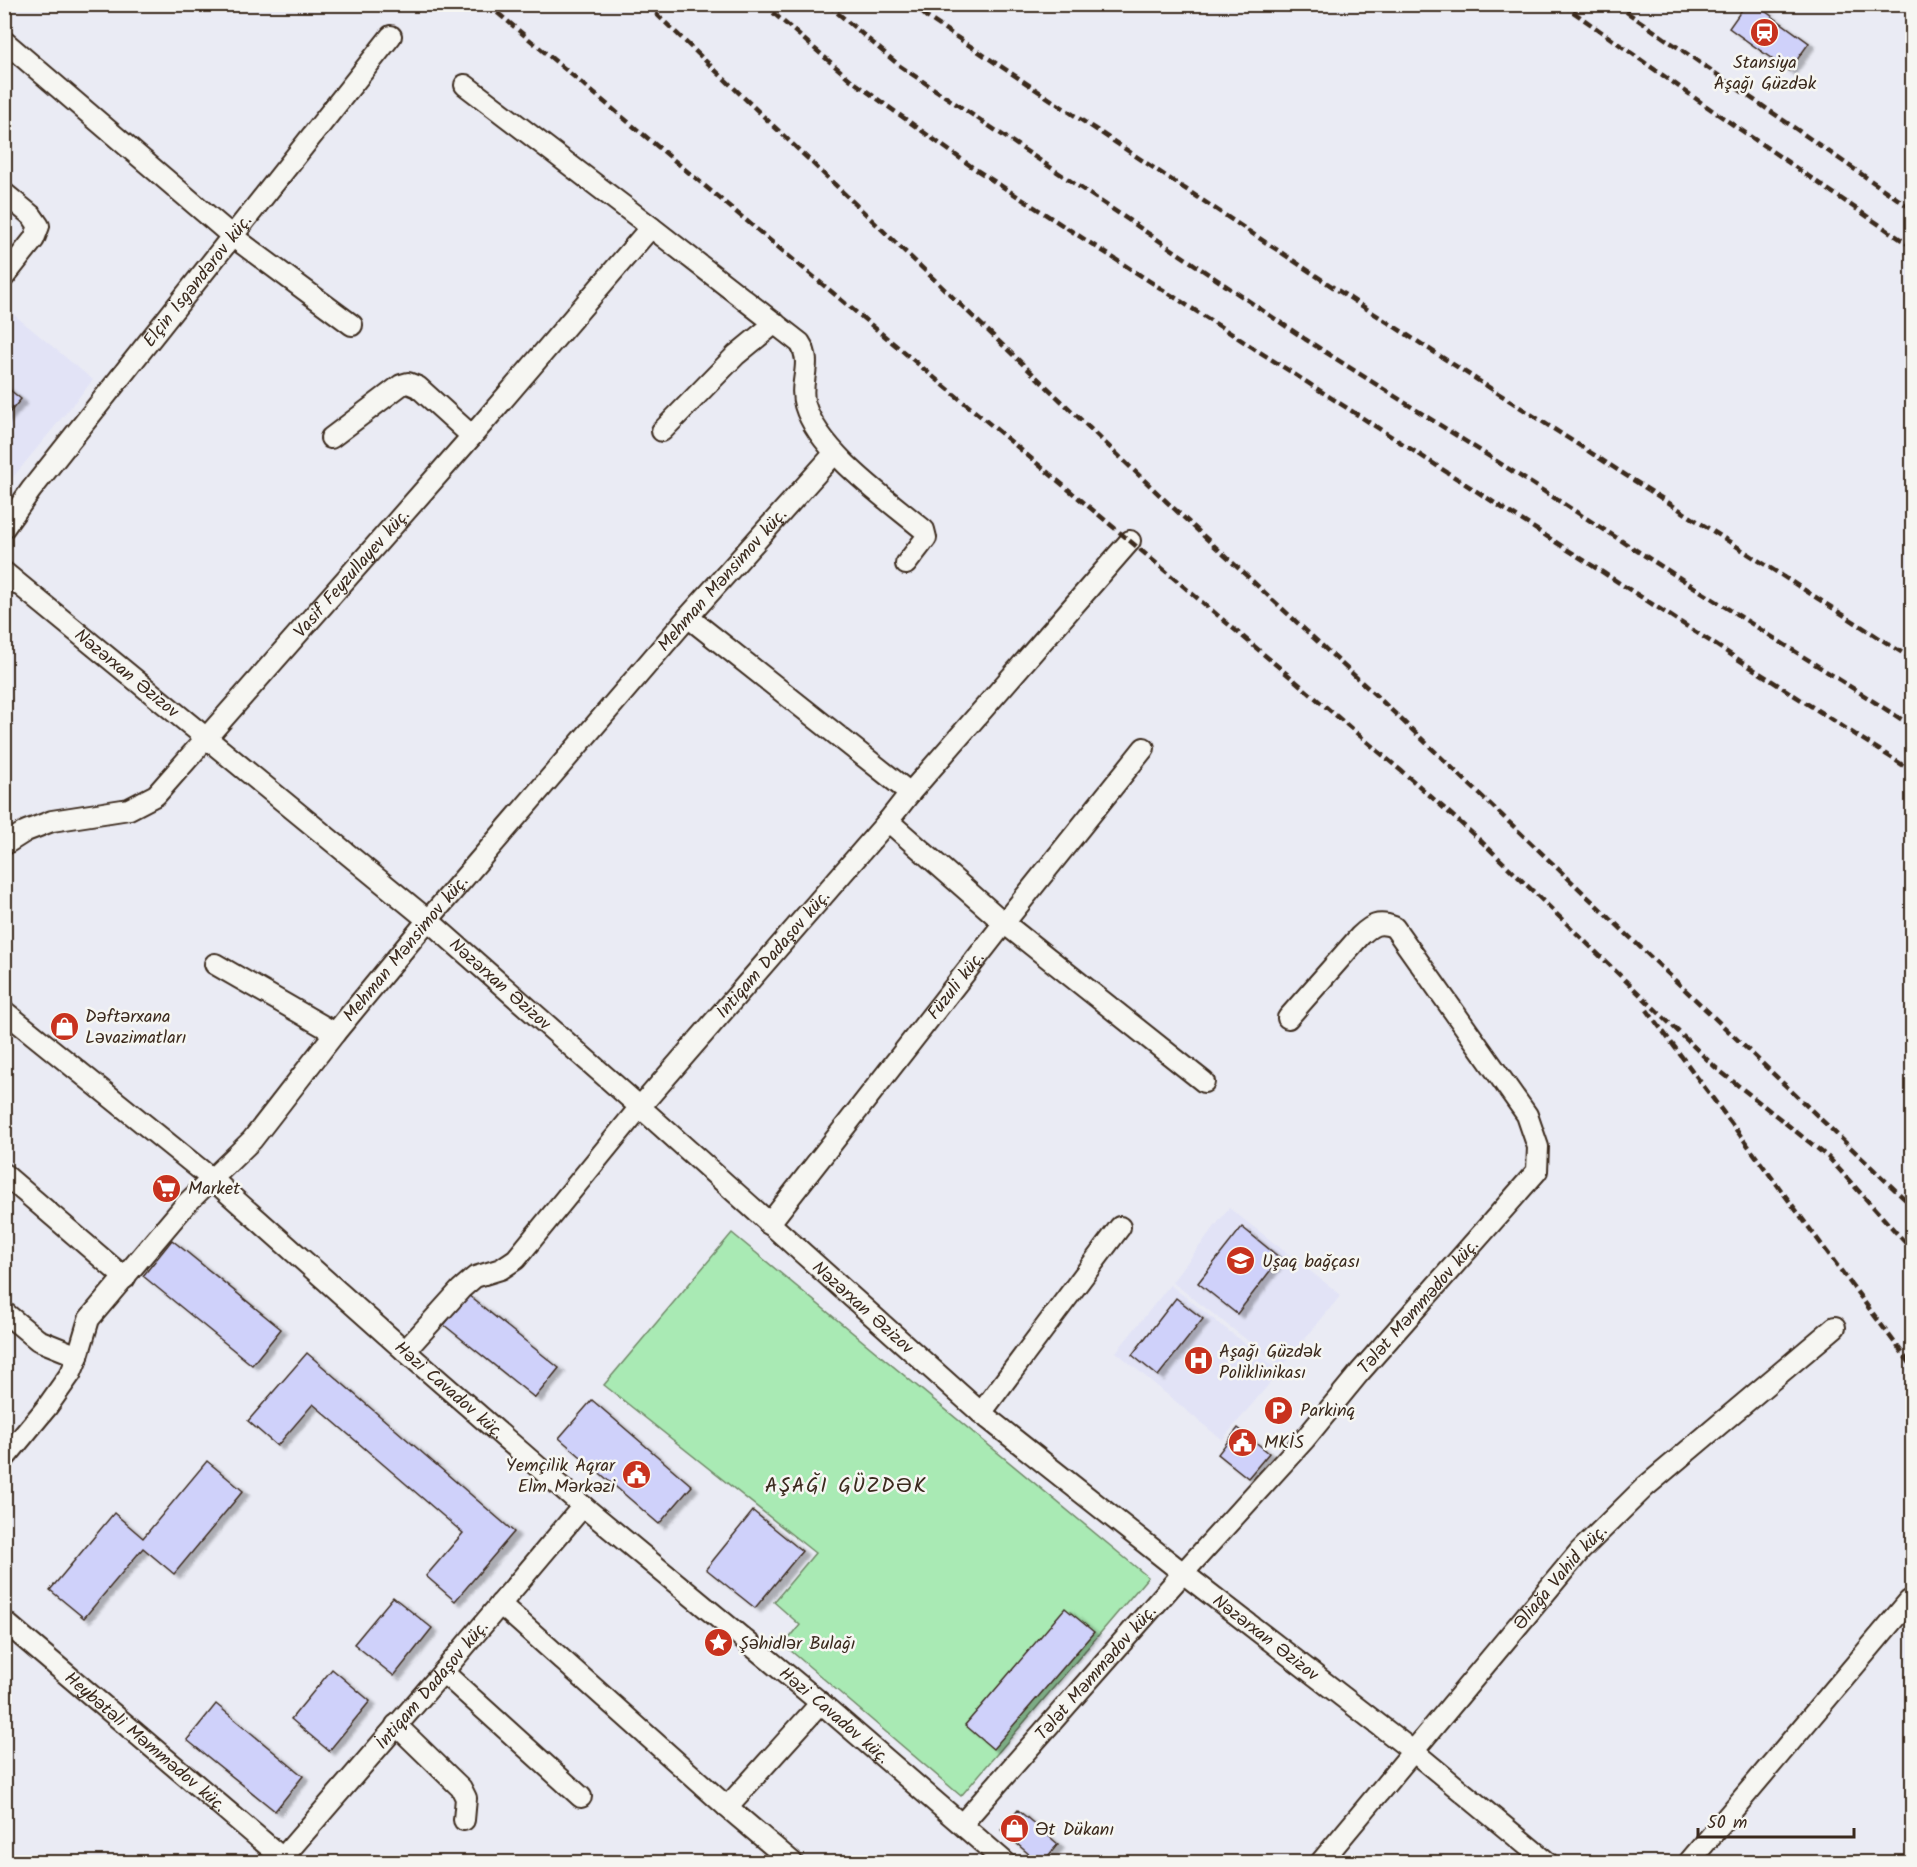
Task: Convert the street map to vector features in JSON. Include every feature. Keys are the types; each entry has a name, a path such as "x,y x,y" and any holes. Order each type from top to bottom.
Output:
{"street":[{"name":"Elçin İsgəndərov küç.","path":"4,528 25,498 391,36"},
{"path":"4,41 232,236 352,325"},
{"path":"465,85 800,343 806,352 807,360 802,388 805,406 817,429 834,454 924,530 926,538 906,564"},
{"path":"4,193 32,216 39,226 34,239 4,277"},
{"name":"Vasif Feyzullayev küç.","path":"4,845 26,831 52,821 129,809 156,795 472,436 651,227"},
{"path":"662,431 736,355 775,323"},
{"path":"331,438 401,385 408,383 418,387 472,436"},
{"name":"Mehman Mənsimov küç.","path":"4,1459 47,1407 71,1373 89,1319 186,1204 252,1140 334,1033 428,920 688,617 834,454"},
{"name":"İntiqam Dadaşov küç.","path":"405,1351 461,1288 475,1277 501,1269 516,1259 640,1107 1130,541"},
{"name":"Nəzərxan Əzizov","path":"4,572 428,920 981,1413 1414,1752 1547,1863"},
{"path":"688,617 910,793"},
{"name":"Füzuli küç.","path":"770,1224 1004,923 1144,748"},
{"path":"888,821 1004,923 1204,1082"},
{"name":"Tələt Məmmədov küç.","path":"962,1824 1183,1573 1305,1439 1360,1372 1537,1171 1538,1147 1527,1115 1394,927 1383,923 1370,927 1288,1018"},
{"path":"215,964 334,1033"},
{"name":"Həzi Cavadov küç.","path":"4,1011 212,1179 583,1506 822,1703 1005,1863"},
{"path":"4,1174 125,1278"},
{"path":"981,1413 1120,1227"},
{"path":"4,1312 38,1340 78,1356"},
{"name":"Əliağa Vahid küç.","path":"1320,1863 1580,1551 1645,1487 1835,1327"},
{"name":"İntiqam Dadaşov küç.","path":"283,1861 583,1506"},
{"path":"1689,1863 1909,1601"},
{"path":"500,1604 792,1863"},
{"name":"Heybətəli Məmmədov küç.","path":"4,1621 283,1861"},
{"path":"443,1672 582,1797"},
{"path":"727,1807 822,1703"},
{"path":"396,1725 461,1788 466,1798 464,1820"}],"shaded area":[{"path":"7,309 93,380 5,487 4,311"},
{"path":"1229,1208 1341,1295 1282,1367 1172,1282"},
{"name":"Aşağı Güzdək Poliklinikası","path":"1170,1285 1280,1371 1222,1440 1116,1352"}],"green space":[{"path":"732,1233 1148,1577 961,1796 784,1645 800,1625 774,1602 815,1553 604,1385"}],"building":[{"path":"1746,4 1755,4 1809,43 1789,71 1729,28"},
{"path":"4,385 21,399 4,419"},
{"path":"1242,1227 1280,1258 1237,1314 1198,1283"},
{"path":"172,1240 281,1329 252,1365 143,1276"},
{"path":"468,1295 559,1368 535,1398 444,1325"},
{"path":"1176,1298 1203,1319 1158,1376 1132,1355"},
{"path":"307,1353 514,1532 455,1601 426,1576 463,1533 313,1404 277,1446 248,1421"},
{"path":"592,1400 692,1486 659,1524 559,1438"},
{"path":"1238,1428 1269,1453 1248,1478 1218,1454"},
{"path":"207,1461 243,1491 174,1574 143,1548 84,1618 50,1590 114,1513 143,1538"},
{"path":"753,1511 802,1551 755,1608 706,1569"},
{"path":"393,1597 432,1628 394,1676 354,1644"},
{"path":"1065,1608 1094,1632 993,1749 965,1725"},
{"path":"332,1669 370,1701 329,1751 291,1719"},
{"path":"216,1704 303,1776 275,1811 187,1740"},
{"path":"1018,1810 1058,1844 1043,1862 1038,1862 1001,1830"}],"railway":[{"path":"487,4 1130,541 1418,785 1482,842 1715,1067 1828,1157 1912,1250"},
{"path":"646,4 1167,502 1383,702 1912,1206"},
{"path":"763,4 851,80 975,169 1912,771"},
{"path":"827,4 900,66 1305,339 1912,726"},
{"path":"912,4 928,18 1342,293 1912,659"},
{"path":"1562,4 1912,247"},
{"path":"1615,4 1912,209"},
{"path":"1647,1010 1912,1366"}],"place":[{"name":"Stansiya Aşağı Güzdək","path":"1765,33"},
{"name":"Dəftərxana Ləvazimatları","path":"64,1026"},
{"name":"Market","path":"167,1188"},
{"name":"Uşaq bağçası","path":"1241,1261"},
{"name":"Aşağı Güzdək Poliklinikası","path":"1198,1361"},
{"name":"Parkinq","path":"1279,1410"},
{"name":"MKİS","path":"1243,1442"},
{"name":"Yemçilik Aqrar Elm Mərkəzi","path":"636,1475"},
{"name":"Şəhidlər Bulağı","path":"718,1643"},
{"name":"Ət Dükanı","path":"1014,1829"}],"district":[{"name":"AŞAĞI GÜZDƏK","path":"846,1485"}]}
